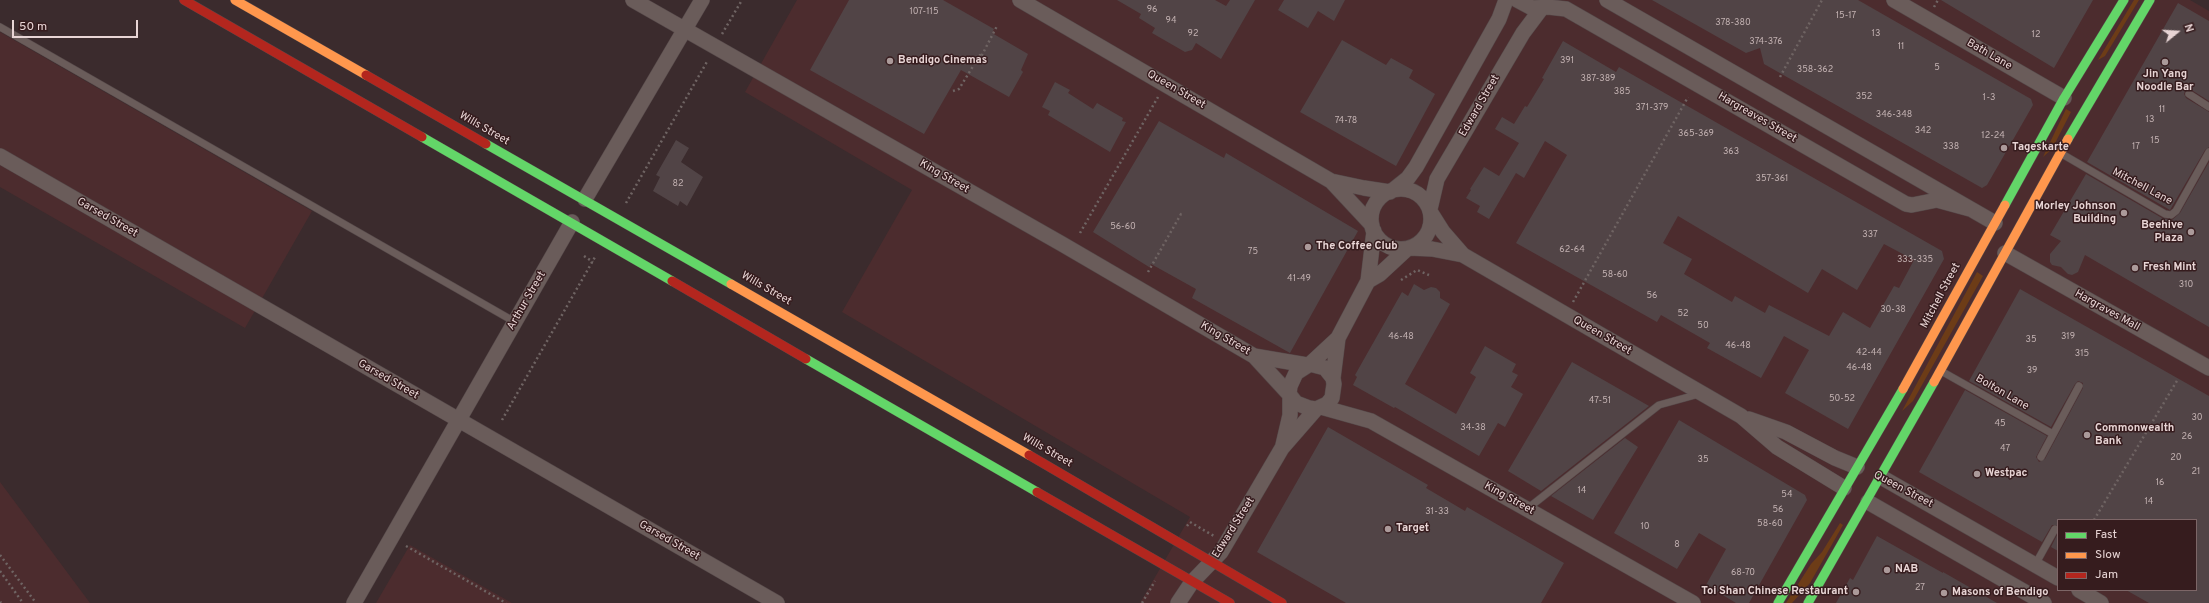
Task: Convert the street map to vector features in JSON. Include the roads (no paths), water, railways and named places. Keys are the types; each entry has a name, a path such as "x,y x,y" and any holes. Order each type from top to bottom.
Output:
{"main road":[{"path":"184,0 572,222 1230,603"},
{"name":"Wills Street","path":"235,0 585,199 1213,561 1276,602"},
{"name":"Mitchell Street","path":"1808,603 1868,502 2005,253 2005,229 2074,104 2124,0"},
{"name":"Mitchell Street","path":"1778,603 1844,488 1920,361 2005,229 2060,153 2074,104 2150,0"},
{"name":"Arthur Street","path":"572,222 585,199"},
{"name":"Queen Street","path":"1857,467 1881,477"},
{"name":"Queen Street","path":"1844,488 1868,502"}],"street":[{"name":"King Street","path":"633,0 1055,240 1254,356 1290,396"},
{"name":"Arthur Street","path":"585,199 702,0"},
{"path":"1338,338 1296,373 1290,386 1290,396 1302,406 1318,408 1332,398 1334,391 1333,378 1338,338 1368,281 1373,228 1372,214 1375,205 1382,197 1408,178 1416,166 1499,19 1506,0"},
{"name":"Hargreaves Street","path":"1517,0 1526,6 1550,5 1566,9 1906,204"},
{"path":"1607,0 2005,229"},
{"name":"Bath Lane","path":"1894,0 2074,104"},
{"name":"Queen Street","path":"1030,2 1165,84 1331,181 1373,228"},
{"name":"Edward Street","path":"1430,211 1437,179 1522,33 1550,5"},
{"name":"Garsed Street","path":"0,156 777,603"},
{"path":"1906,204 1914,199 1919,192 1918,183 1913,176"},
{"name":"Queen Street","path":"1331,181 1364,188 1392,191"},
{"path":"1368,281 1380,274 1408,249 1418,245 1427,235 1431,222 1430,211 1425,201 1415,193 1402,189 1392,191"},
{"path":"1906,204 1912,205 1937,200 1970,209"},
{"name":"Queen Street","path":"1430,211 1443,232 1464,255 1741,416 1778,447 1844,488"},
{"name":"Arthur Street","path":"354,603 572,222"},
{"path":"1373,228 1379,240 1387,246 1397,249 1408,249"},
{"name":"Queen Street","path":"1408,249 1432,249 1464,255"},
{"name":"Hargraves Mall","path":"2005,253 2209,368"},
{"name":"King Street","path":"1254,356 1308,364"},
{"path":"1308,364 1324,368 1333,378"},
{"name":"Edward Street","path":"1282,448 1290,415 1290,396"},
{"name":"King Street","path":"1318,408 1371,421 1693,603"},
{"name":"Edward Street","path":"1178,603 1192,582 1213,561 1226,543 1282,448 1318,408"},
{"name":"Queen Street","path":"1741,416 1786,432 1835,458 1857,467"},
{"name":"Queen Street","path":"1881,477 2057,577"},
{"name":"Queen Street","path":"1868,502 2044,603"},
{"path":"2081,591 2101,603"}],"lane":[{"path":"0,27 515,322"},
{"path":"2189,94 2209,107"},
{"name":"Mitchell Lane","path":"2060,153 2165,214 2170,214 2176,211 2209,152"},
{"name":"Bolton Lane","path":"1941,370 2053,434"},
{"path":"2041,456 2079,386"},
{"path":"1526,509 1658,406 1702,393"},
{"path":"2035,565 2057,530"}],"place":[{"name":"Bendigo Cinemas","path":"890,61"},
{"name":"Jin Yang Noodle Bar","path":"2165,62"},
{"name":"Tageskarte","path":"2004,148"},
{"name":"Morley Johnson Building","path":"2124,213"},
{"name":"Beehive Plaza","path":"2191,232"},
{"name":"The Coffee Club","path":"1308,247"},
{"name":"Fresh Mint","path":"2135,268"},
{"name":"Commonwealth Bank","path":"2087,435"},
{"name":"Westpac","path":"1977,474"},
{"name":"Target","path":"1388,529"},
{"name":"NAB","path":"1887,570"},
{"name":"Toi Shan Chinese Restaurant","path":"1856,592"},
{"name":"Masons of Bendigo","path":"1944,593"}]}
